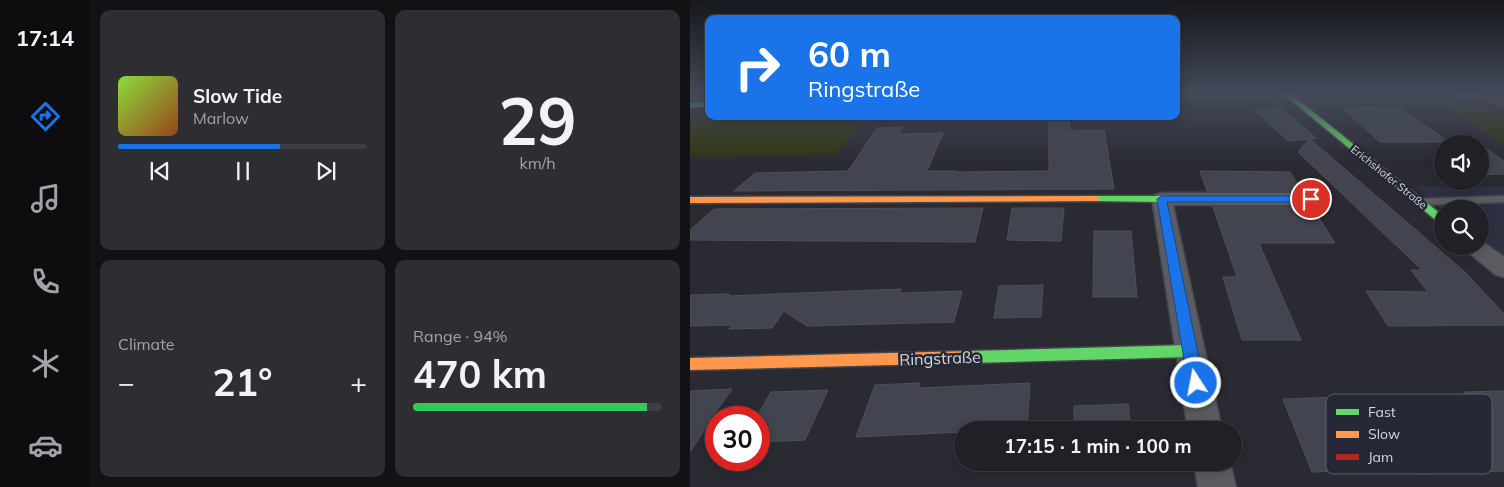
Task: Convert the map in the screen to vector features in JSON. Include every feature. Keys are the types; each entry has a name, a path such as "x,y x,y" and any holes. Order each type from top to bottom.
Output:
{"main road":[{"name":"Erichshofer Straße","path":"1316,118 1434,213"},
{"path":"690,200 1162,199"},
{"name":"Ringstraße","path":"690,364 1190,351"}],"street":[{"path":"1203,421 1162,199 1311,199"},
{"path":"1486,255 1504,269"},
{"path":"1214,471 1217,487"}],"lane":[{"path":"1420,202 1504,199"}],"shaded area":[{"path":"1414,186 1434,186 1434,190 1489,190 1489,186 1504,186 1504,258 1489,246 1489,200 1434,200 1434,202"}],"green space":[{"path":"690,118 705,118 705,120 863,120 837,154 690,156"},
{"path":"1464,118 1504,118 1504,145"}],"building":[{"path":"1263,118 1292,118 1316,138 1310,139 1434,245 1434,255 1445,255 1465,272 1504,314 1504,325 1388,326 1366,291 1428,292 1411,270 1422,270 1298,152 1309,139 1288,141"},
{"path":"1354,118 1414,118 1439,135 1434,135 1434,142 1380,142"},
{"path":"1049,120 1069,120 1070,131 1104,130 1114,189 734,191 755,173 848,171 877,128 903,127 899,134 943,133 927,171 1049,171"},
{"path":"1489,150 1504,161 1504,174 1489,175"},
{"path":"1200,171 1290,172 1302,191 1207,191"},
{"path":"1213,207 1312,207 1335,243 1259,243 1301,340 1242,340 1223,277 1237,277"},
{"path":"983,208 975,242 690,240 690,230 714,209"},
{"path":"1012,208 1064,208 1061,241 1007,240"},
{"path":"1094,231 1131,231 1137,297 1093,297"},
{"path":"1043,285 1041,317 994,318 999,286"},
{"path":"901,289 899,293 962,291 954,322 807,326 784,311 772,328 729,329 732,325 690,326 690,295 729,294 728,296"},
{"path":"920,383 919,388 1030,383 1028,421 954,421 954,432 856,437 875,385"},
{"path":"732,389 720,406 705,406 705,429 690,452 690,391"},
{"path":"828,390 805,440 770,442 770,406 763,406 771,392"},
{"path":"1504,391 1504,471 1492,471 1492,394 1465,394 1464,392"},
{"path":"1326,398 1326,471 1312,472 1283,399"},
{"path":"1128,404 1130,421 1074,421 1074,406"}],"traffic: fast":[{"path":"1316,118 1434,214"},
{"path":"1095,199 1162,199"},
{"path":"970,357 1189,351"}],"traffic: slow":[{"path":"690,200 1095,199"},
{"path":"690,364 970,357"}],"route":[{"path":"1196,383 1162,199 1311,199"}]}
